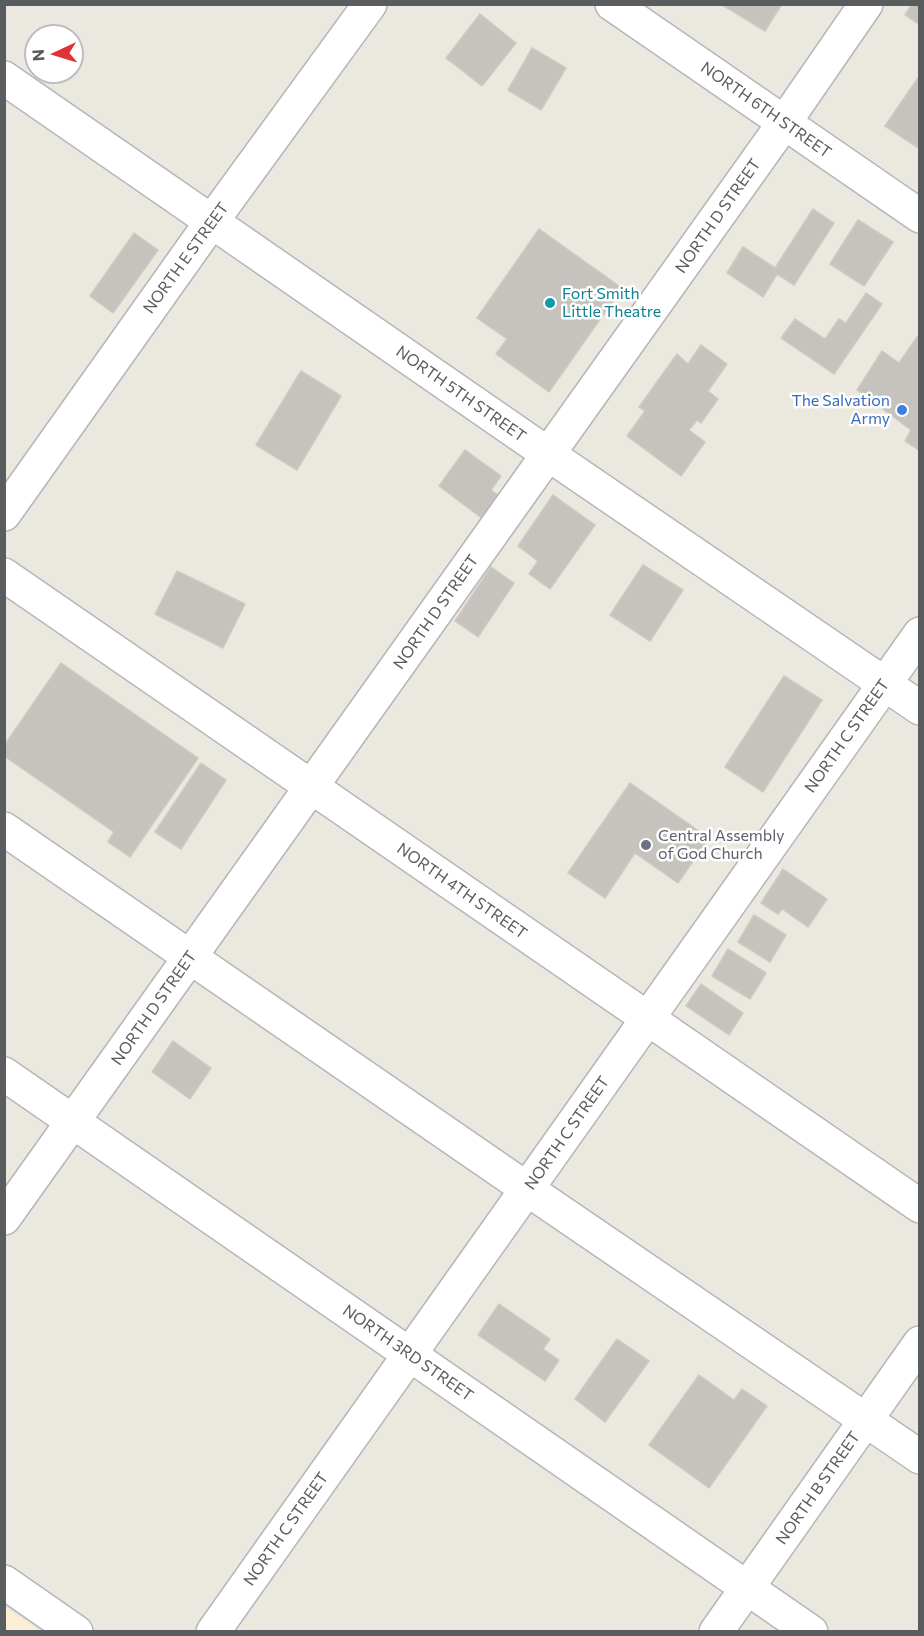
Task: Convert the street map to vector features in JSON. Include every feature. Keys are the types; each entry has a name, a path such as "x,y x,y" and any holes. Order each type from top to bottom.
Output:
{"street":[{"name":"NORTH E STREET","path":"4,514 212,221 370,4"},
{"name":"NORTH 6TH STREET","path":"612,4 920,216"},
{"name":"NORTH D STREET","path":"4,1218 784,123 866,4"},
{"name":"NORTH 5TH STREET","path":"4,78 920,708"},
{"name":"NORTH 4TH STREET","path":"4,575 920,1206"},
{"name":"NORTH C STREET","path":"213,1632 920,634"},
{"path":"4,829 527,1190 920,1457"},
{"name":"NORTH 3RD STREET","path":"4,1074 811,1632"},
{"name":"NORTH B STREET","path":"716,1632 920,1343"},
{"path":"4,1582 76,1632"}],"shaded area":[{"path":"5,1607 40,1631 5,1631"}],"building":[{"path":"721,4 782,4 765,31"},
{"path":"912,4 920,4 920,25 905,15"},
{"path":"480,14 516,43 482,86 446,58"},
{"path":"532,48 566,68 541,110 508,90"},
{"path":"920,75 920,149 885,126"},
{"path":"813,209 834,223 794,285 777,274 763,297 727,273 743,247 775,268"},
{"path":"858,220 893,242 864,286 830,264"},
{"name":"Fort Smith Little Theatre","path":"539,229 622,288 549,392 496,354 507,339 477,318"},
{"path":"134,233 158,250 113,313 90,296"},
{"path":"866,293 882,304 834,374 781,338 795,319 825,339 839,319 846,323"},
{"name":"The Salvation Army","path":"920,333 920,451 905,441 911,430 857,390 882,351 899,363"},
{"path":"701,345 727,364 708,391 718,399 701,423 697,420 689,430 705,442 681,476 627,436 645,411 639,407 677,354 688,364"},
{"path":"301,371 341,396 297,470 256,445"},
{"path":"465,450 501,476 491,490 499,496 483,519 439,486"},
{"path":"553,495 595,525 550,589 529,574 538,561 518,546"},
{"path":"643,565 683,590 650,641 610,615"},
{"path":"491,567 514,583 478,637 455,621"},
{"path":"177,571 245,604 223,648 155,614"},
{"path":"61,663 198,758 130,857 108,842 114,832 4,756 4,746"},
{"path":"784,676 822,700 763,792 725,767"},
{"path":"201,763 226,780 181,849 155,832"},
{"name":"Central Assembly of God Church","path":"630,783 709,838 678,883 635,853 605,898 568,873"},
{"path":"783,869 827,899 808,927 782,909 778,914 761,903"},
{"path":"754,915 786,935 770,962 738,942"},
{"path":"728,949 766,973 750,999 712,976"},
{"path":"701,984 743,1013 729,1035 686,1006"},
{"path":"173,1041 211,1068 190,1099 152,1072"},
{"path":"499,1304 550,1339 543,1349 559,1360 545,1381 478,1335"},
{"path":"617,1339 649,1361 605,1422 575,1399"},
{"path":"699,1375 734,1400 742,1389 767,1406 709,1488 649,1445"}],"place":[{"name":"Fort Smith Little Theatre","path":"550,303"},
{"name":"The Salvation Army","path":"902,410"},
{"name":"Central Assembly of God Church","path":"646,845"}]}
